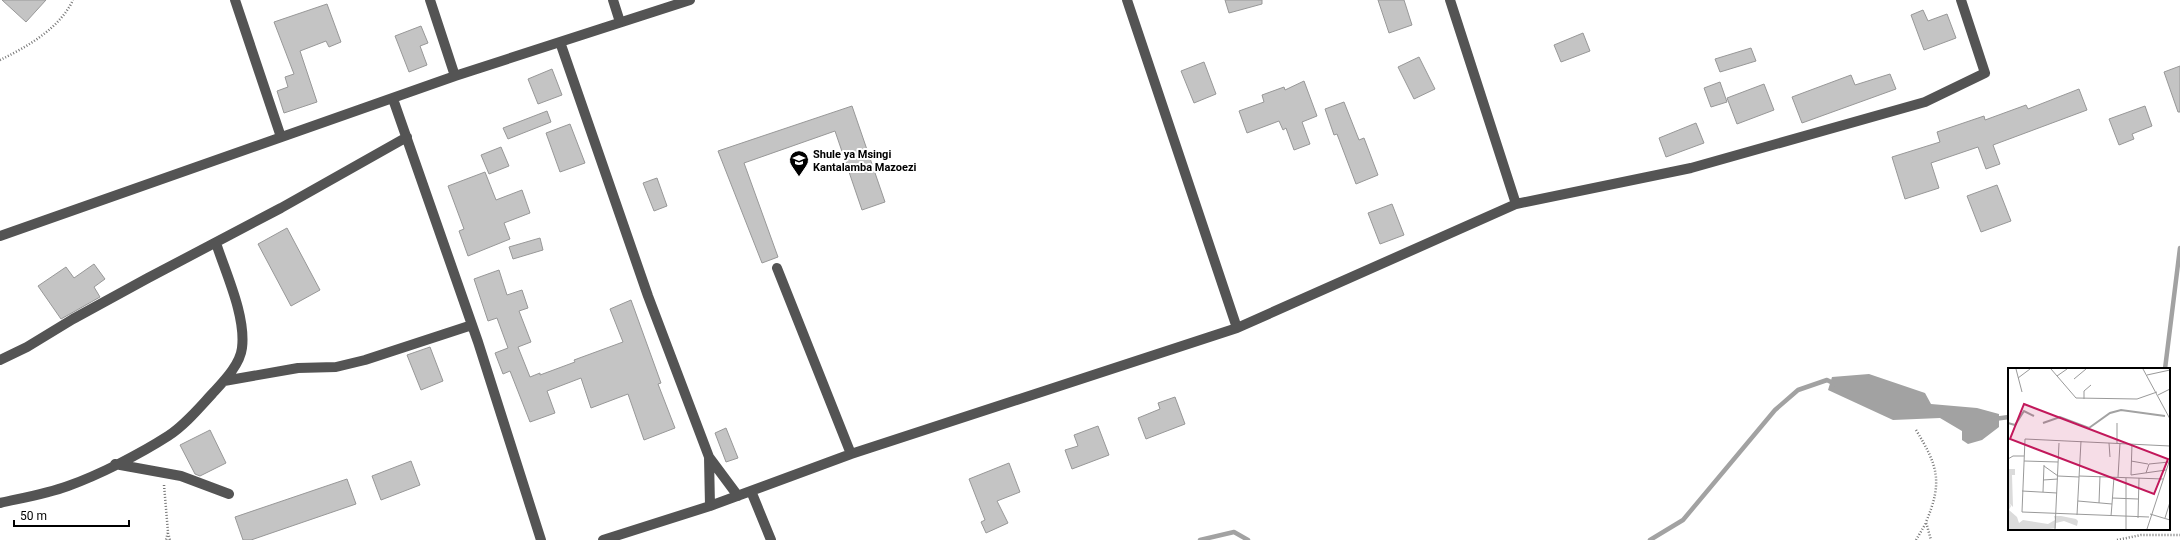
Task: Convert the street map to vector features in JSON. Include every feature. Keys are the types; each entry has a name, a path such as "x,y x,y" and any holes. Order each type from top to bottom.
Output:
{"street":[{"path":"235,0 281,137"},
{"path":"430,0 455,76"},
{"path":"613,0 620,22"},
{"path":"0,236 455,76 690,0"},
{"path":"1127,0 1237,328"},
{"path":"1450,0 1516,204"},
{"path":"603,540 710,506 851,454 1237,328 1516,204 1691,168 1925,102 1985,73 1961,0"},
{"path":"560,42 648,296 709,457 738,496"},
{"path":"393,99 472,325 541,540"},
{"path":"0,360 27,347 73,319 216,243 407,137"},
{"path":"0,503 66,487 169,436 224,381 242,351 243,334 239,315 216,243"},
{"path":"777,268 851,454"},
{"path":"224,381 298,368 336,367 365,360 472,325"},
{"path":"709,457 710,506"},
{"path":"115,464 163,472 197,481 229,494"},
{"path":"751,491 771,540"}],"path":[{"path":"0,60 21,50 44,33 60,19 73,0"},
{"path":"1916,430 1932,456 1937,478 1935,501 1916,540"},
{"path":"163,472 170,540"},
{"path":"1926,522 1931,540"},
{"path":"166,540 168,532"},
{"path":"2117,540 2141,535 2180,535"}],"shaded area":[{"path":"1869,374 1925,393 1931,404 1977,408 1999,414 1999,427 1982,440 1968,444 1962,440 1962,431 1940,418 1893,420 1828,390 1832,377"}],"building":[{"path":"2,0 46,0 26,22"},
{"path":"1225,0 1262,0 1262,4 1229,13"},
{"path":"1378,0 1404,0 1412,25 1389,33"},
{"path":"327,4 341,42 329,47 326,41 300,51 317,102 284,113 277,91 288,87 285,77 294,74 274,22"},
{"path":"1923,10 1928,21 1947,14 1956,38 1924,50 1911,15"},
{"path":"421,26 428,43 420,46 427,65 409,72 395,36"},
{"path":"1583,33 1590,51 1561,62 1554,45"},
{"path":"1751,48 1756,61 1720,72 1715,59"},
{"path":"1419,57 1435,89 1414,99 1398,67"},
{"path":"1204,62 1216,94 1194,103 1181,71"},
{"path":"2180,66 2180,112 2178,112 2164,72"},
{"path":"552,69 562,95 538,104 528,79"},
{"path":"1890,74 1896,89 1802,123 1792,97 1851,75 1855,85"},
{"path":"1304,81 1317,116 1302,122 1310,144 1294,150 1286,128 1283,130 1279,121 1247,133 1239,111 1264,102 1262,95 1284,87 1285,90"},
{"path":"1720,82 1727,102 1711,107 1704,88"},
{"path":"1764,84 1774,110 1737,124 1727,98"},
{"path":"2079,89 2087,110 1993,145 2000,164 1986,169 1978,147 1931,163 1939,188 1905,199 1892,157 1940,142 1937,132 1984,116 1985,120 2026,105 2028,109"},
{"path":"1344,102 1359,140 1364,138 1378,175 1356,184 1337,134 1334,135 1325,109"},
{"path":"852,106 885,202 862,210 835,131 744,163 778,257 762,263 718,151"},
{"path":"2145,106 2152,126 2132,134 2134,139 2119,145 2109,119"},
{"path":"547,111 551,122 508,139 503,128"},
{"path":"1696,123 1704,143 1666,157 1659,138"},
{"path":"570,124 585,163 560,172 546,133"},
{"path":"501,147 509,166 489,174 481,155"},
{"path":"485,172 496,200 522,190 530,213 504,223 510,239 468,256 459,231 464,229 448,186"},
{"path":"657,178 667,206 654,211 643,183"},
{"path":"1997,185 2011,221 1981,232 1967,196"},
{"path":"1392,204 1404,235 1380,244 1368,213"},
{"path":"287,228 320,290 291,306 258,244"},
{"path":"540,238 543,250 513,259 509,247"},
{"path":"94,264 105,279 94,287 100,297 61,319 38,286 66,267 74,278"},
{"path":"499,270 507,295 522,290 528,308 519,311 531,342 518,347 530,377 540,373 540,375 575,362 574,360 623,342 610,309 631,300 661,383 658,384 675,428 644,440 628,394 591,408 581,378 547,391 555,413 530,422 510,371 503,374 495,353 508,348 497,318 488,321 474,279"},
{"path":"430,347 443,381 421,390 407,355"},
{"path":"1175,397 1185,424 1146,439 1138,418 1160,409 1158,403"},
{"path":"1098,426 1109,455 1072,469 1065,450 1078,446 1074,435"},
{"path":"726,428 738,458 726,462 715,433"},
{"path":"210,430 226,463 200,476 195,474 180,445"},
{"path":"411,461 420,485 381,500 372,476"},
{"path":"1009,463 1020,492 997,501 1008,523 986,533 981,522 985,520 969,479"},
{"path":"347,479 356,504 251,540 243,540 235,517"}],"waterway":[{"path":"2165,368 2180,248"},
{"path":"1650,540 1683,520 1775,410 1798,390 1827,380 1835,384"},
{"path":"1994,419 2008,417"},
{"path":"1200,540 1234,532 1248,540"}],"place":[{"name":"Shule ya Msingi Kantalamba Mazoezi","path":"799,177"}]}
